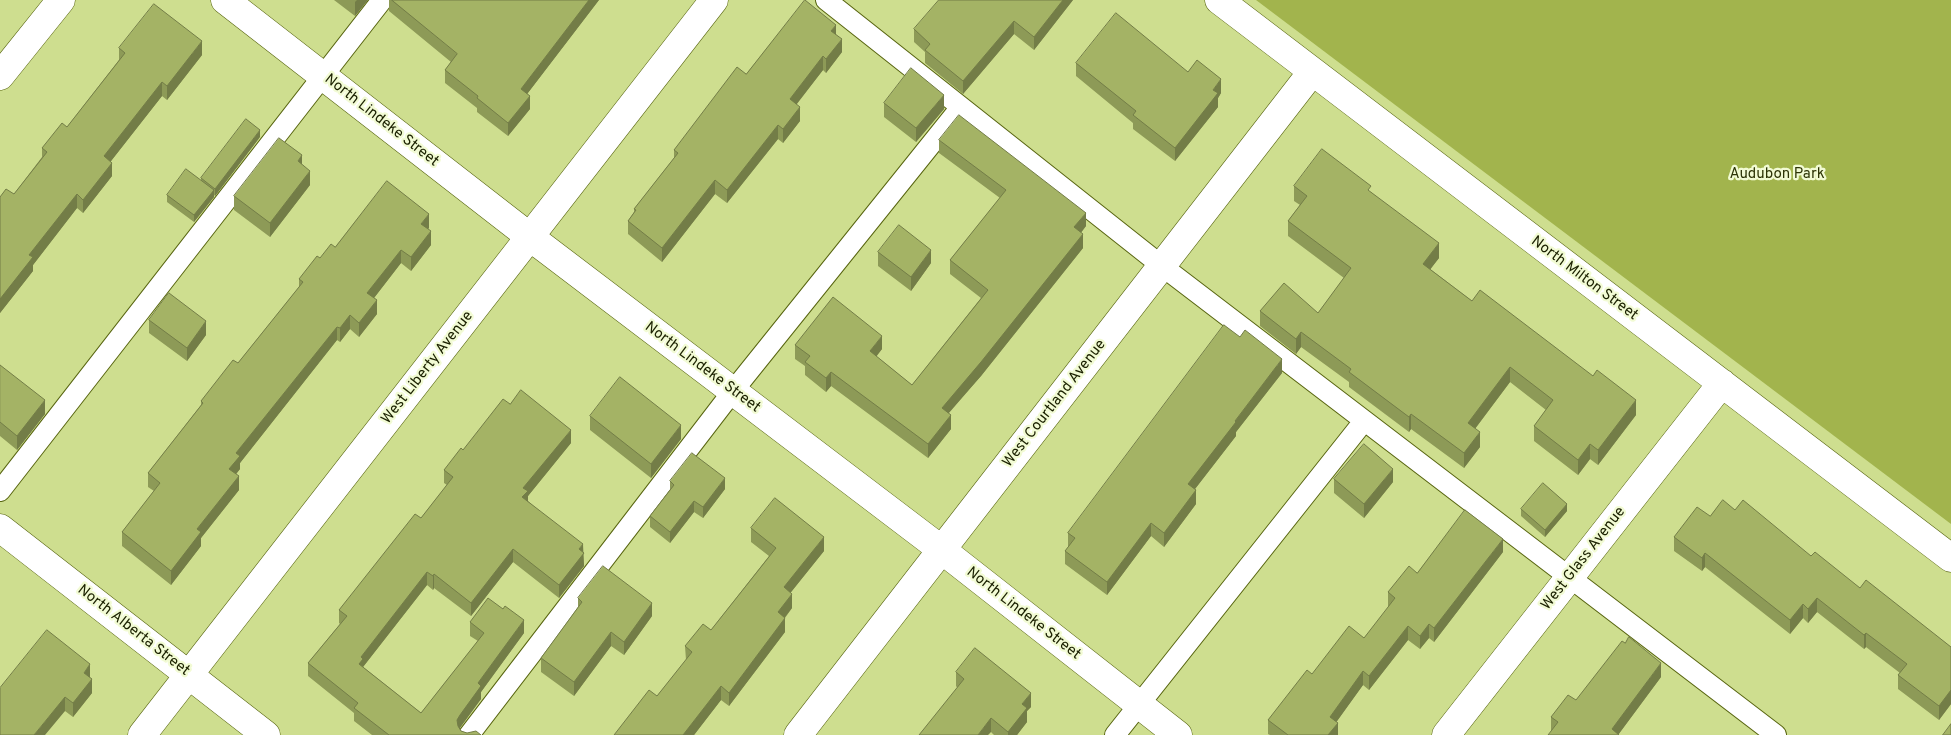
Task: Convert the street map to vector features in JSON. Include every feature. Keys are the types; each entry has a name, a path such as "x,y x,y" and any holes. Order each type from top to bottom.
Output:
{"street":[{"path":"0,76 61,0"},
{"name":"North Lindeke Street","path":"225,0 530,237 942,550 1178,735"},
{"name":"West Liberty Avenue","path":"142,735 714,0"},
{"name":"North Milton Street","path":"1218,0 1951,558"},
{"name":"West Courtland Avenue","path":"798,735 1312,72"},
{"name":"West Glass Avenue","path":"1446,735 1722,384"},
{"name":"North Alberta Street","path":"0,528 266,735"}],"lane":[{"path":"0,490 382,0"},
{"path":"826,0 1162,266 1776,735"},
{"path":"469,735 733,391 961,107"},
{"path":"1115,735 1364,421"}],"green space":[{"name":"Audubon Park","path":"1256,0 1951,0 1951,524"}],"building":[{"path":"392,0 589,0 521,89 530,96 508,123 445,70 457,54"},
{"path":"805,0 836,25 831,31 842,39 826,59 823,56 790,99 800,107 783,129 778,125 727,190 715,180 662,248 628,221 636,210 634,209 678,153 674,150 737,67 746,74"},
{"path":"939,0 1063,0 1034,37 1014,21 963,81 925,50 930,44 914,29"},
{"path":"154,4 202,41 167,86 162,82 104,156 112,163 83,200 77,194 29,255 33,257 0,299 0,197 6,189 14,194 47,152 42,148 62,123 67,127 125,53 119,48"},
{"path":"1116,13 1188,72 1197,60 1221,79 1213,90 1218,93 1175,148 1133,115 1136,111 1076,63"},
{"path":"911,68 944,95 916,128 884,103"},
{"path":"959,115 1086,213 1074,227 1083,234 942,408 951,415 928,444 831,372 826,378 805,362 810,356 795,345 833,297 882,336 870,351 912,385 988,290 950,260 1006,190 939,140"},
{"path":"246,119 260,130 215,189 201,178"},
{"path":"279,138 302,155 298,161 310,171 270,223 234,196"},
{"path":"1322,149 1371,186 1368,190 1439,243 1423,264 1472,301 1480,290 1593,376 1597,370 1636,400 1598,450 1590,444 1578,460 1534,426 1553,400 1510,367 1468,423 1480,432 1464,453 1411,414 1409,417 1349,372 1351,369 1301,332 1296,339 1260,311 1284,283 1318,313 1351,268 1288,221 1307,196 1294,186"},
{"path":"186,169 214,190 194,215 167,195"},
{"path":"387,181 429,214 421,224 431,231 411,257 401,250 367,293 377,300 359,323 350,315 340,328 337,327 236,453 240,456 229,469 239,476 197,529 201,532 171,571 122,532 160,483 148,473 203,403 201,401 233,360 238,363 303,282 299,279 317,256 320,258 331,244 335,247"},
{"path":"899,225 931,250 911,277 878,252"},
{"path":"169,293 206,321 187,348 149,320"},
{"path":"1224,325 1240,337 1245,330 1282,359 1188,484 1196,490 1164,533 1151,523 1107,582 1065,551 1075,538 1068,533"},
{"path":"0,365 45,400 17,436 0,422"},
{"path":"620,377 681,425 651,464 590,416"},
{"path":"521,390 571,430 523,488 528,491 522,497 583,544 579,549 584,553 559,585 513,549 471,603 434,574 433,576 427,572 361,657 363,659 359,664 421,713 484,633 470,622 488,598 503,609 505,606 524,620 478,683 481,686 457,720 461,731 467,733 476,731 481,735 389,735 354,708 358,703 308,663 347,616 339,610 415,514 421,518 453,477 444,470 461,448 463,450 503,399 510,404"},
{"path":"1364,444 1393,469 1364,504 1334,479"},
{"path":"692,453 725,478 703,507 694,501 670,532 650,516 674,485 670,481"},
{"path":"1543,483 1567,504 1545,530 1521,509"},
{"path":"775,498 824,537 784,587 792,594 778,612 785,618 729,693 721,686 683,735 614,735 649,690 657,696 692,652 685,646 703,624 711,630 776,548 751,528"},
{"path":"1723,500 1735,510 1743,500 1811,556 1815,552 1860,588 1866,580 1951,647 1951,690 1939,706 1898,675 1907,664 1866,633 1864,635 1817,598 1808,609 1803,604 1790,620 1705,553 1702,558 1674,537 1697,507 1710,516"},
{"path":"1465,510 1503,539 1434,628 1429,624 1420,636 1408,626 1369,676 1363,671 1330,717 1338,723 1328,735 1288,735 1268,720 1307,670 1312,674 1349,626 1364,638 1395,598 1388,592 1409,566 1417,573"},
{"path":"603,566 652,603 624,642 611,632 574,682 541,658 582,602 578,598"},
{"path":"47,630 90,664 84,673 92,679 73,703 65,697 34,735 0,735 0,688"},
{"path":"1629,637 1661,663 1612,729 1619,735 1548,735 1558,722 1551,717 1568,695 1576,700 1622,641 1625,643"},
{"path":"975,648 1031,693 1022,704 1027,708 1008,732 991,718 978,735 919,735 964,679 956,672"},
{"path":"1951,724 1951,735 1943,735"}]}
